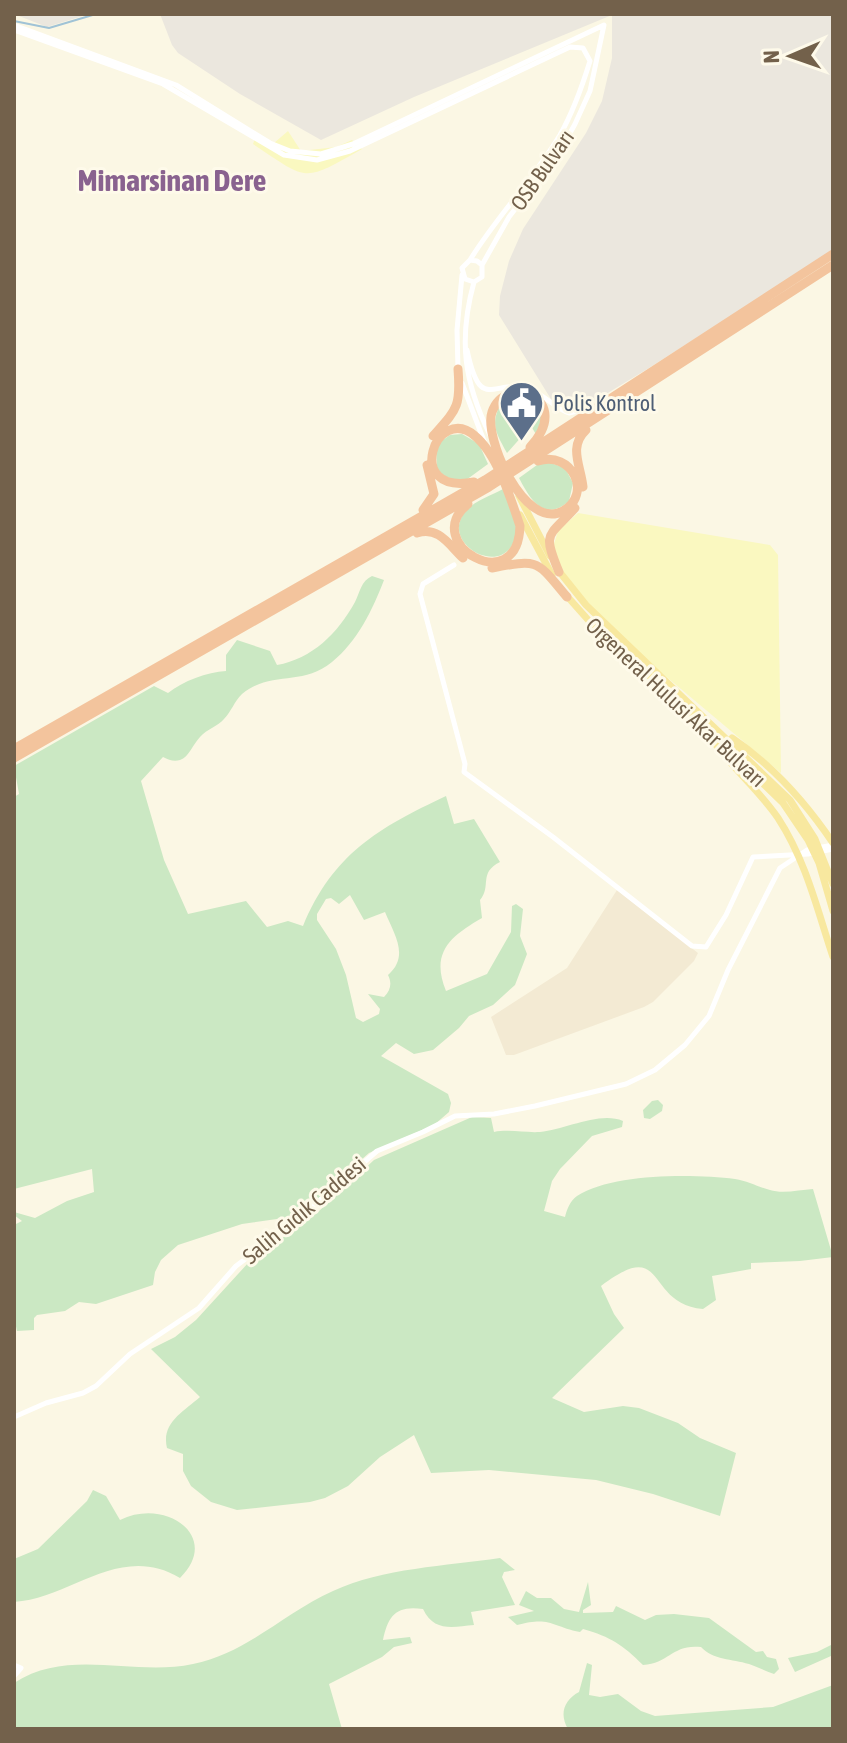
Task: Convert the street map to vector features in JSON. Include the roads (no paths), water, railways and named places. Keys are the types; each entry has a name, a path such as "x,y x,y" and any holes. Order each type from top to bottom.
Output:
{"highway":[{"path":"14,758 371,555 487,484 833,254"},
{"path":"559,572 549,547 549,538 557,525 576,507 582,495 576,456 577,440 582,433 608,406 833,265"},
{"path":"396,529 432,500 434,488 426,450 458,405 458,369"},
{"path":"487,484 463,508 456,526 457,540 462,549 477,561 494,562 511,554 520,526 513,493 494,454 490,424 494,407 513,393 527,394 538,401 543,407 546,423 521,463"},
{"path":"487,484 460,485 443,479 432,466 432,451 439,438 452,430 460,430 476,436 494,454"},
{"path":"513,493 531,508 548,515 563,511 576,494 573,472 561,461 547,458 521,463"},
{"path":"14,749 396,529 487,484"},
{"path":"371,555 418,532 431,531 474,565 489,568 527,562 539,565 567,597"}],"main road":[{"name":"Orgeneral Hulusi Akar Bulvarı","path":"513,493 559,572 586,605 748,767 791,815 819,863 833,911"},
{"name":"Orgeneral Hulusi Akar Bulvarı","path":"513,493 545,564 567,597 598,631 790,800 815,839 833,884"},
{"path":"708,727 783,826 815,894 833,957"},
{"path":"708,727 750,750 783,783 833,845"}],"street":[{"name":"OSB Bulvarı","path":"14,28 176,85 270,143 290,151 321,154 353,144 604,25 590,91 575,124 560,151 509,217 482,265 482,277 474,282 465,322 465,341"},
{"name":"OSB Bulvarı","path":"14,28 163,84 271,149 307,160 330,158 350,151 570,47 583,48 590,61 559,136 526,185 462,268 462,275"},
{"path":"470,260 482,265"},
{"path":"462,275 474,282"},
{"path":"462,275 457,320 458,369 469,406 494,454"},
{"path":"465,341 472,374 485,389 531,390 569,413 608,406"},
{"path":"465,341 465,362 471,391 494,454"},
{"path":"454,565 423,584 420,594 465,764 464,772 539,825 697,948 706,947 726,915 752,858 796,855 833,845"},
{"name":"Salih Gıdık Caddesi","path":"14,1417 96,1386 137,1349 199,1308 236,1266 287,1229 363,1161 382,1149 455,1116 499,1113 544,1105 631,1083 655,1070 685,1045 707,1020 772,881 783,864 796,855"},
{"path":"14,1665 21,1668 14,1676"}],"waterway":[{"path":"14,21 49,28 96,14"}],"place":[{"name":"Polis Kontrol","path":"522,442"}],"district":[{"name":"Mimarsinan Dere","path":"172,181"}]}
